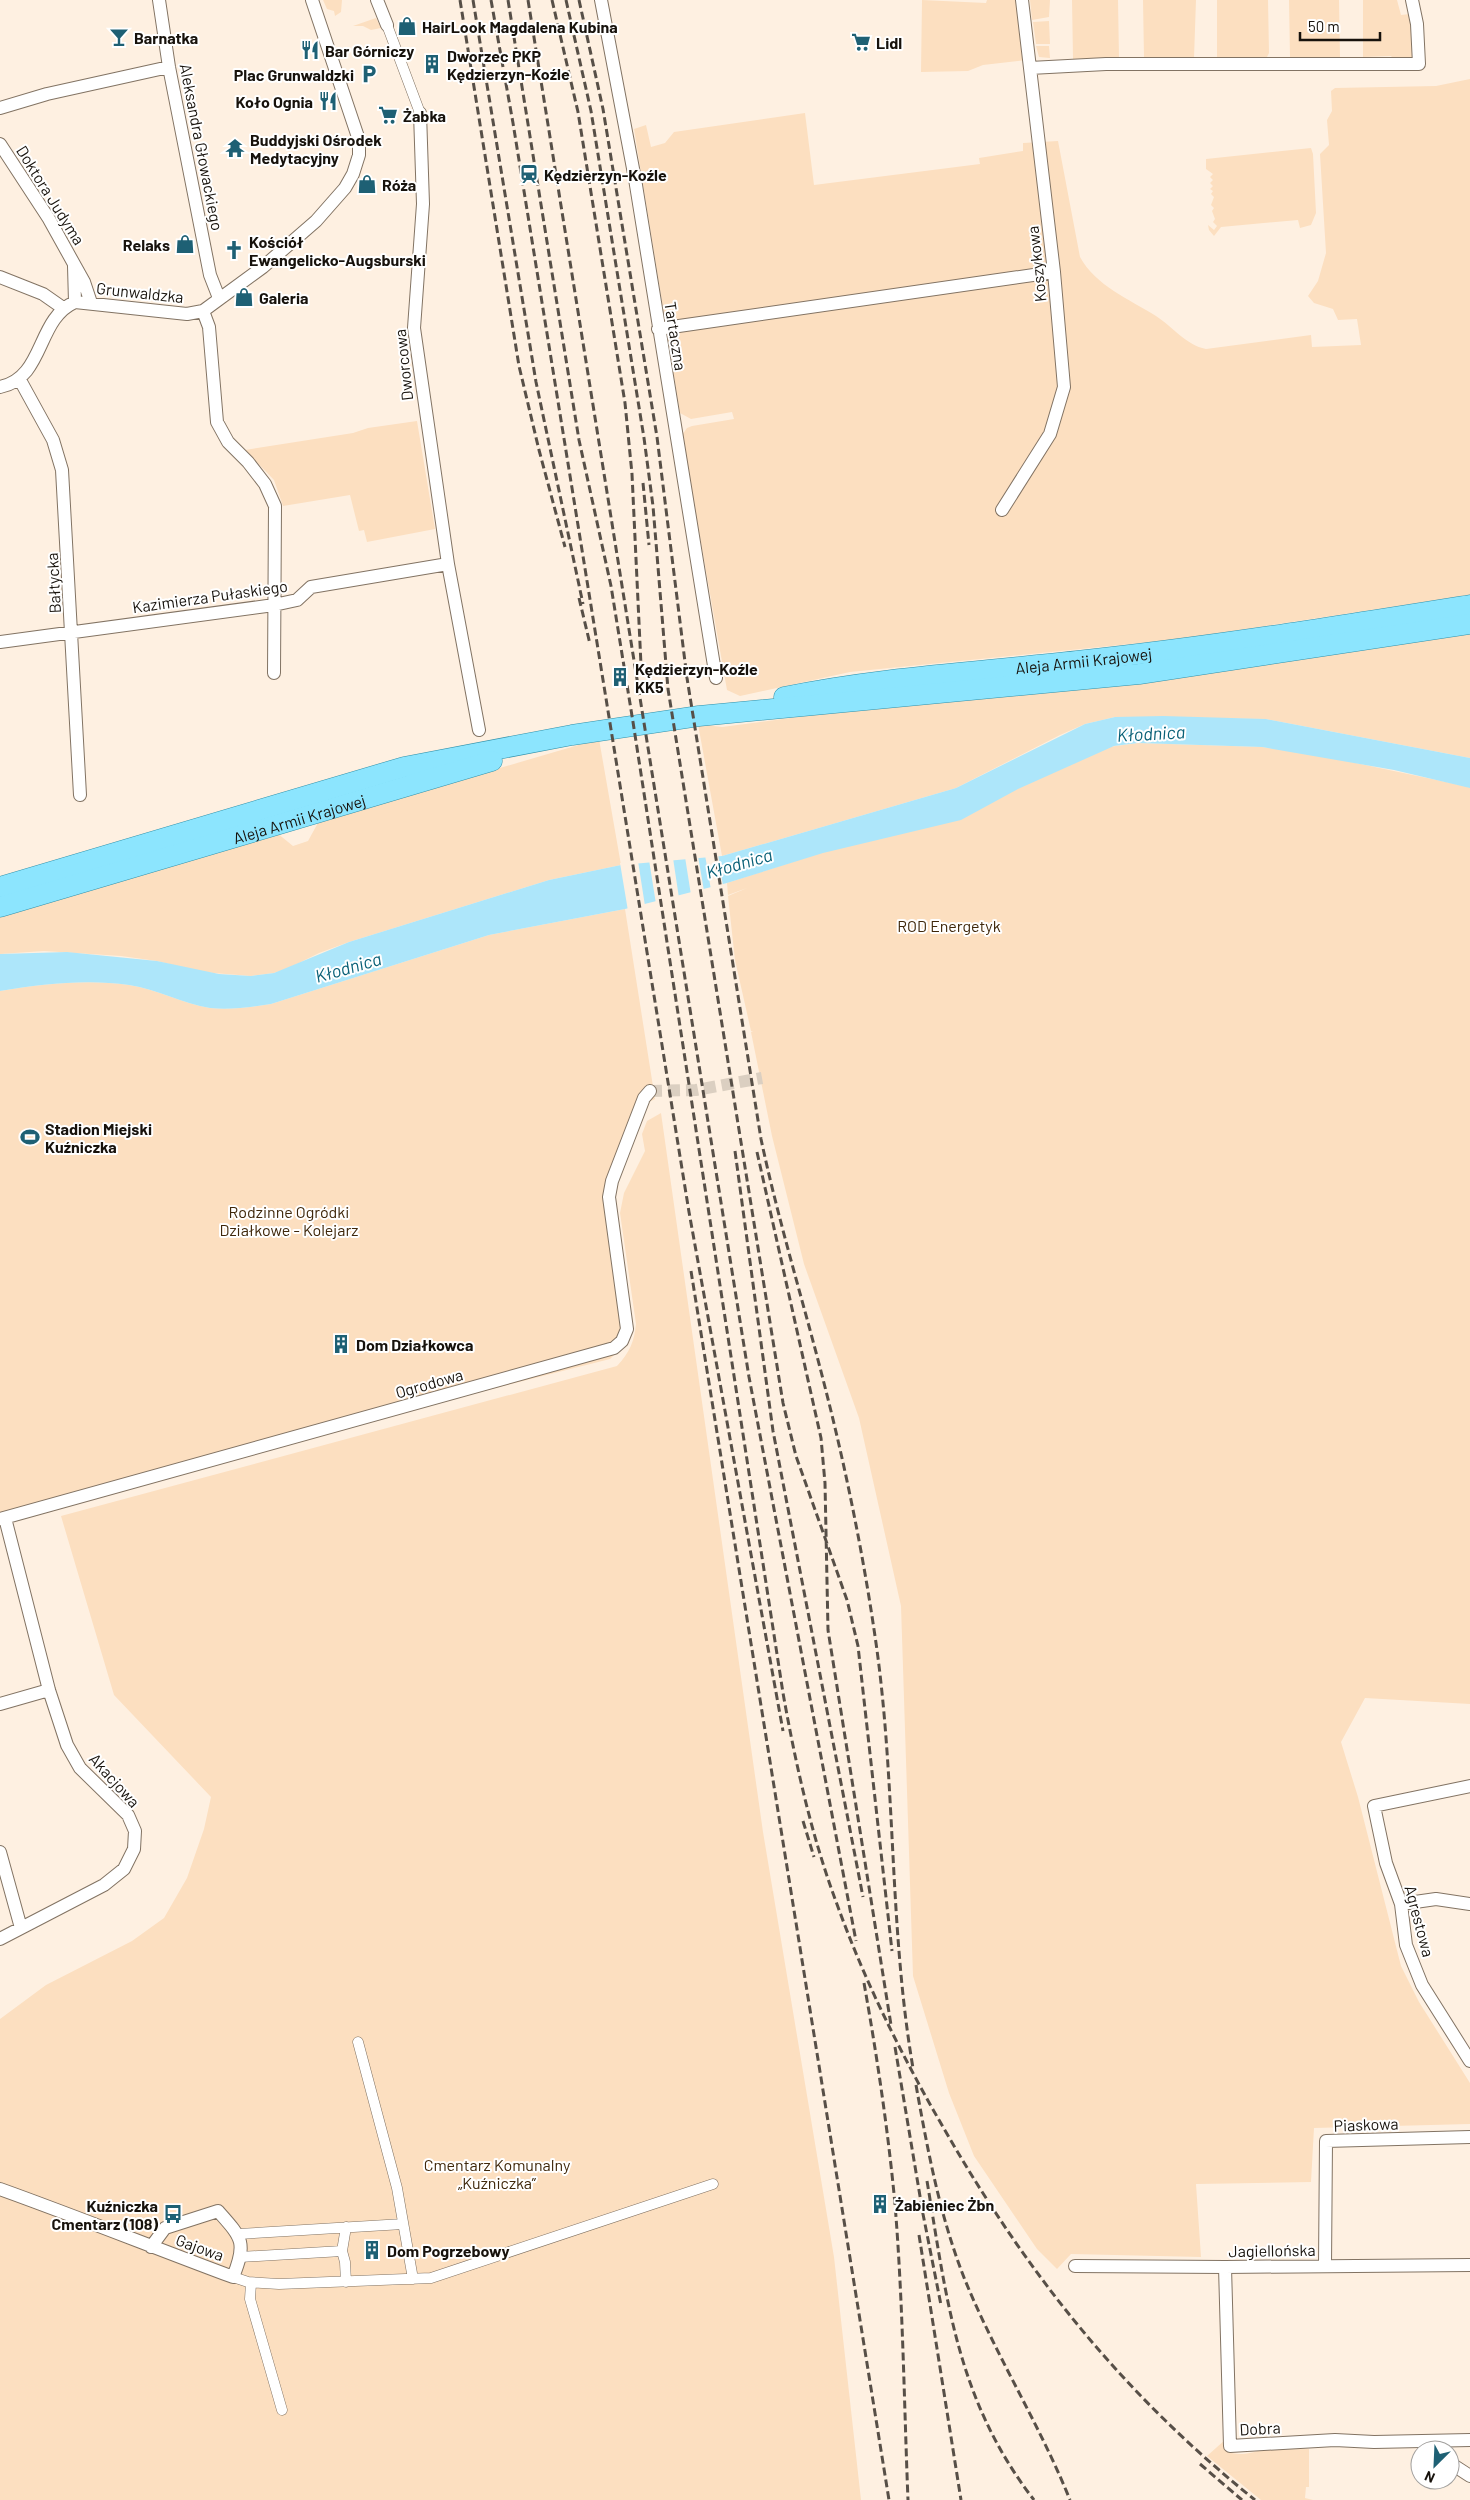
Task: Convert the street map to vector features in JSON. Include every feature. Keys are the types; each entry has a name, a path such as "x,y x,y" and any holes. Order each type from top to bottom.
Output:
{"main road":[{"name":"Aleja Armii Krajowej","path":"699,716 834,687 883,680 1077,661 1211,645 1470,605"},
{"name":"Aleja Armii Krajowej","path":"0,887 404,768 599,731 699,716 1139,674 1470,624"},
{"name":"Aleja Armii Krajowej","path":"0,907 599,731"}],"street":[{"name":"Aleksandra Głowackiego","path":"159,0 169,67 210,274 219,298"},
{"name":"Grunwaldzka","path":"69,305 91,303 187,314 203,311 263,267 316,221 345,188 353,174 359,155 359,140 312,0"},
{"name":"Tartaczna","path":"600,0 635,179 716,678"},
{"name":"Koszykowa","path":"1002,510 1050,434 1064,387 1054,272 1022,0"},
{"path":"1030,68 1106,64 1419,64 1417,24 1412,0"},
{"name":"Dworcowa","path":"379,4 420,113 423,204 414,328 422,396 448,564 479,730"},
{"path":"0,108 47,94 169,67"},
{"name":"Doktora Judyma","path":"0,144 49,219 84,282 91,303"},
{"name":"Doktora Judyma","path":"69,305 74,263"},
{"path":"658,329 1054,272"},
{"path":"0,278 69,305 50,324 31,366 20,380 0,387"},
{"path":"203,311 209,327 217,422 228,442 248,462 265,484 275,506 274,674"},
{"name":"Bałtycka","path":"20,380 53,440 61,465 80,795"},
{"name":"Kazimierza Pułaskiego","path":"0,642 274,605 297,600 311,587 448,564"},
{"name":"Ogrodowa","path":"2,1518 614,1348 622,1341 627,1328 609,1197 612,1180 647,1094"},
{"name":"Akacjowa","path":"0,1939 104,1885 124,1869 134,1849 135,1831 128,1815 80,1768 67,1745 49,1690 2,1518"},
{"path":"0,1704 49,1690"},
{"name":"Agrestowa","path":"1470,1786 1374,1806 1386,1863 1402,1904 1406,1945 1422,1985 1470,2061"},
{"path":"0,1852 21,1928"},
{"path":"1402,1904 1436,1899 1470,1904"},
{"path":"358,2042 397,2188 412,2279"},
{"name":"Piaskowa","path":"1325,2265 1326,2141 1470,2137"},
{"path":"233,2277 252,2283 346,2282 412,2279 442,2275 713,2184"},
{"name":"Gajowa","path":"0,2189 151,2247 233,2277 240,2257 239,2234 218,2211 165,2228 151,2247"},
{"path":"239,2234 403,2224"},
{"path":"346,2227 342,2251 345,2262 346,2282"},
{"path":"240,2257 342,2251"},
{"name":"Jagiellońska","path":"1075,2266 1225,2267 1470,2264"},
{"name":"Dobra","path":"1225,2267 1230,2446 1335,2440 1410,2444"},
{"path":"252,2283 250,2299 282,2410"}],"green space":[{"path":"323,0 342,0 341,12 335,16 334,11 327,9"},
{"path":"922,0 986,3 987,0 1017,0 1026,60 983,65 968,71 921,72"},
{"path":"1030,0 1050,0 1049,17 1032,20"},
{"path":"1072,0 1118,0 1119,58 1073,59"},
{"path":"1143,0 1196,0 1194,58 1144,58"},
{"path":"1217,0 1268,0 1269,53 1267,57 1217,57"},
{"path":"1289,0 1339,0 1340,57 1290,57"},
{"path":"1363,0 1397,0 1401,15 1410,14 1415,58 1396,62 1391,56 1363,57"},
{"path":"376,18 381,28 371,30 363,26 353,26"},
{"path":"1049,21 1050,44 1036,44 1033,22"},
{"path":"1036,46 1049,46 1050,58 1039,57"},
{"path":"1470,79 1470,595 1180,639 850,672 740,696 727,690 682,435 687,428 692,426 734,419 732,412 691,419 680,413 634,129 646,125 651,147 665,143 674,132 805,113 814,185 980,164 979,158 1023,151 1023,143 1058,141 1080,257 1104,284 1162,320 1186,340 1206,349 1311,335 1312,347 1361,345 1357,319 1338,320 1333,309 1314,303 1308,296 1318,281 1326,253 1320,154 1329,145 1327,120 1332,111 1331,91 1335,88 1436,86"},
{"path":"1311,148 1313,154 1316,213 1311,225 1300,228 1298,220 1221,227 1214,236 1209,230 1208,225 1214,230 1217,226 1213,222 1215,219 1212,211 1214,208 1211,205 1214,197 1211,194 1213,191 1210,189 1213,186 1210,183 1213,180 1210,177 1213,174 1206,169 1206,159"},
{"path":"417,421 435,529 367,542 364,530 359,531 350,495 283,506 274,480 245,450 353,433 368,428"},
{"path":"1470,629 1470,758 1266,719 1115,717 1085,724 1060,735 956,788 722,856 698,724 722,727"},
{"path":"599,739 621,865 549,880 349,942 274,973 251,976 201,972 157,961 121,956 44,951 0,954 0,916 277,833 293,846 308,841 319,821"},
{"name":"ROD Energetyk","path":"1138,743 1262,747 1313,754 1470,787 1470,1704 1365,1698 1341,1742 1358,1797 1401,1966 1419,2002 1470,2083 1470,2124 1314,2128 1311,2182 1196,2184 1201,2257 1071,2254 1057,2269 1037,2249 974,2156 949,2093 913,1976 901,1606 859,1418 804,1264 772,1136 751,1032 753,1032 751,1031 735,960 728,896 747,888 728,895 727,883 879,834 1094,749"},
{"name":"Rodzinne Ogródki Działkowe - Kolejarz","path":"625,909 655,1099 645,1104 607,1198 624,1316 621,1348 610,1359 416,1408 0,1519 0,991 64,983 97,982 139,987 210,1008 256,1006 271,1004 489,935"},
{"name":"Cmentarz Komunalny „Kuźniczka”","path":"661,1113 763,1832 834,2257 861,2500 0,2500 0,2019 46,1985 132,1941 164,1918 187,1878 204,1829 211,1797 114,1695 61,1516 617,1366 631,1346 636,1324 620,1213 624,1193 645,1151 642,1134 647,1121"},
{"path":"1226,2439 1227,2451 1234,2454 1260,2450 1309,2449 1309,2487 1306,2487 1305,2498 1313,2500 1261,2500 1207,2456"}],"water":[{"name":"Kłodnica","path":"1163,716 1266,719 1470,758 1470,788 1394,770 1262,747 1138,743 1114,746 1018,789 961,820 823,853 727,883 625,909 489,935 271,1004 218,1009 210,1008 139,987 97,982 48,984 0,991 0,954 67,952 157,961 219,974 251,976 274,973 349,942 549,880 621,865 722,856 956,788 1085,724 1115,717"}],"pier":[{"path":"718,854 723,886 711,890 705,855"},
{"path":"698,856 704,891 691,895 685,857"},
{"path":"673,858 679,898 656,904 649,860"},
{"path":"638,861 645,906 628,911 620,863"}],"tunnel":[{"path":"650,1091 696,1090 762,1078"}],"railway":[{"path":"460,0 519,366 565,547"},
{"path":"473,0 536,382 583,604"},
{"path":"491,0 513,123 689,1212 783,1731"},
{"path":"508,0 579,440 611,586 783,1693 799,1775 820,1855 860,1964 899,2046 943,2127 1009,2233 1044,2282 1120,2374 1162,2417 1255,2500"},
{"path":"528,0 749,1377 856,1941"},
{"path":"552,0 578,112 625,403 632,474 641,665"},
{"path":"566,0 591,111 644,438 653,506 668,689 783,1403 796,1456 847,1600 858,1646 892,1951"},
{"path":"579,0 603,109 657,437 687,678 761,1139 834,1422 866,1580 882,1696 900,1962 913,2068"},
{"path":"643,483 649,545"},
{"path":"579,598 590,644"},
{"path":"735,1151 773,1431 863,1897"},
{"path":"757,1152 821,1438 825,1483 828,1630 891,2025"},
{"path":"691,1271 889,2500"},
{"path":"803,1821 814,1857"},
{"path":"864,1983 882,2093 895,2204 902,2315 908,2500"},
{"path":"895,2047 923,2214 941,2305"},
{"path":"916,2085 930,2160 956,2256 990,2336 1045,2445 1070,2500"},
{"path":"927,2181 949,2308 959,2348 972,2387 988,2425 1008,2463 1034,2500"},
{"path":"919,2235 961,2500"},
{"path":"1200,2464 1242,2500"}],"place":[{"name":"HairLook Magdalena Kubina","path":"407,26"},
{"name":"Barnatka","path":"119,37"},
{"name":"Lidl","path":"861,42"},
{"name":"Bar Górniczy","path":"310,50"},
{"name":"Dworzec PKP Kędzierzyn-Koźle","path":"432,64"},
{"name":"Plac Grunwaldzki","path":"369,74"},
{"name":"Koło Ognia","path":"328,101"},
{"name":"Żabka","path":"388,115"},
{"name":"Buddyjski Ośrodek Medytacyjny","path":"235,148"},
{"name":"Kędzierzyn-Koźle","path":"529,174"},
{"name":"Róża","path":"367,184"},
{"name":"Relaks","path":"185,244"},
{"name":"Kościół Ewangelicko-Augsburski","path":"234,250"},
{"name":"Galeria","path":"244,297"},
{"name":"Kędzierzyn-Koźle KK5","path":"620,677"},
{"name":"Stadion Miejski Kuźniczka","path":"30,1137"},
{"name":"Dom Działkowca","path":"341,1344"},
{"name":"Żabieniec Żbn","path":"880,2204"},
{"name":"Kuźniczka Cmentarz (108)","path":"173,2214"},
{"name":"Dom Pogrzebowy","path":"372,2250"}]}
